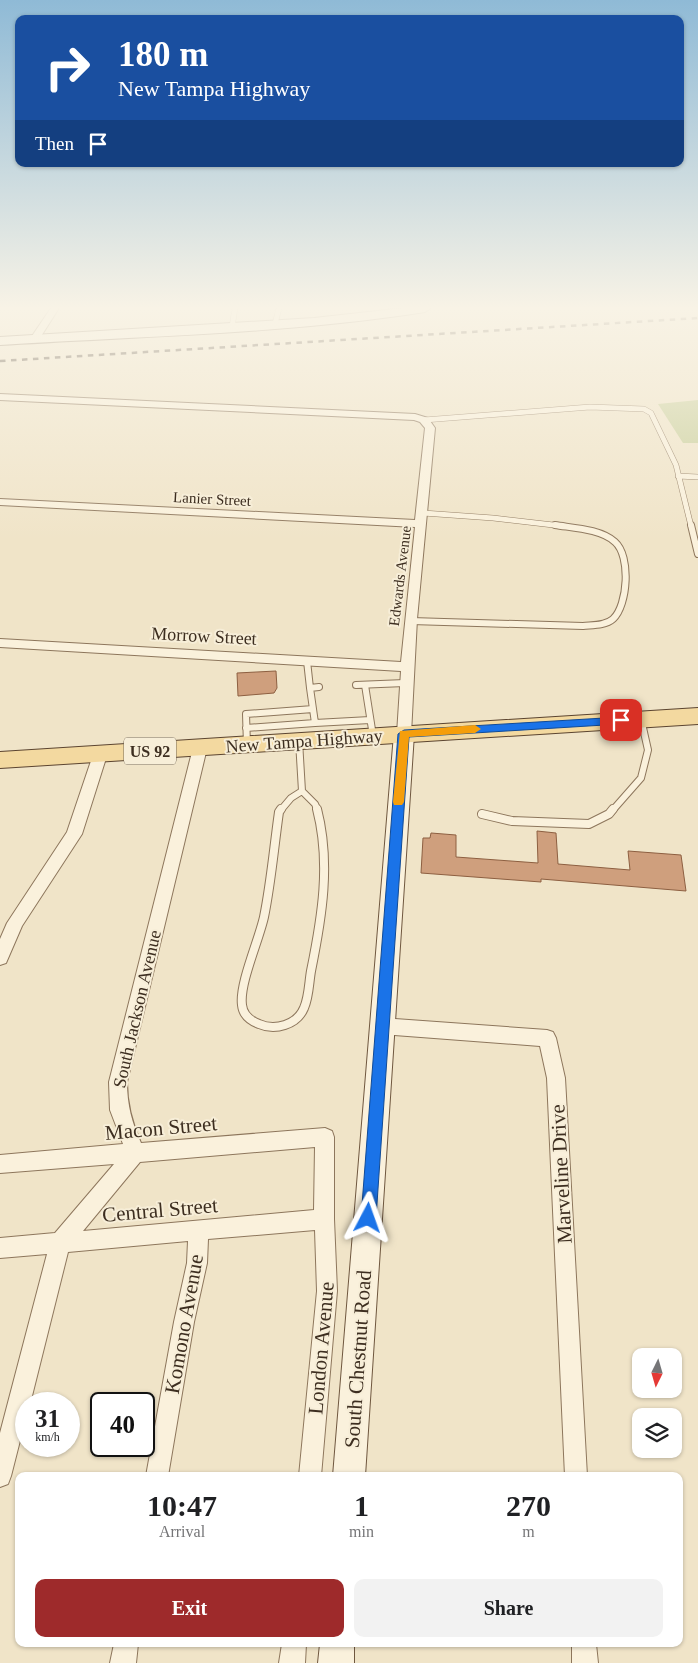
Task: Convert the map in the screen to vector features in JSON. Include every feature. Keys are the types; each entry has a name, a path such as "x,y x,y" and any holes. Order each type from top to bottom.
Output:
{"main road":[{"name":"New Tampa Highway","path":"0,760 200,748 247,736 299,741 372,728 404,734 698,716"},
{"name":"South Chestnut Road","path":"349,1472 404,734"},
{"path":"336,1663 338,1647"}],"street":[{"path":"0,397 415,417 426,422"},
{"name":"Edwards Avenue","path":"404,734 406,667 430,428 426,422"},
{"name":"Lanier Street","path":"0,502 422,518"},
{"name":"Morrow Street","path":"0,643 406,667"},
{"name":"South Jackson Avenue","path":"136,1152 120,1119 117,1098 118,1082 200,748"},
{"path":"0,958 15,923 74,834 100,755"},
{"name":"Marveline Drive","path":"381,1026 547,1038 556,1078 576,1472"},
{"name":"Macon Street","path":"0,1164 325,1137"},
{"name":"London Avenue","path":"310,1472 327,1291 324,1219 325,1137"},
{"path":"0,1476 60,1243 136,1152"},
{"name":"Central Street","path":"0,1248 324,1219"},
{"name":"Komono Avenue","path":"157,1472 184,1322 197,1263 198,1230"},
{"path":"123,1663 126,1647"},
{"path":"292,1663 294,1647"},
{"path":"584,1647 585,1663"}],"lane":[{"path":"426,422 590,408 644,409 651,413 676,465 698,554"},
{"path":"678,476 698,477"},
{"path":"411,621 583,626 606,624 618,615 627,588 620,550 615,542 604,537 579,530 535,523 422,518"},
{"path":"308,661 315,723"},
{"path":"356,686 405,683"},
{"path":"313,709 246,714 247,736 315,723 372,728 365,685"},
{"path":"310,688 319,688"},
{"path":"482,814 512,821 590,824 609,814 641,778 648,750 641,719"},
{"path":"299,741 302,791 317,806 326,849 319,924 304,1008 296,1019 282,1027 260,1025 246,1016 242,1005 244,987 264,917 279,812 291,798 302,791"}],"green space":[{"path":"698,400 698,443 683,443 658,404"}],"building":[{"path":"276,671 277,688 274,693 238,696 237,673"},
{"path":"537,831 556,833 558,864 630,870 628,851 681,855 686,891 541,879 541,882 421,873 423,838 430,838 431,833 456,835 456,857 538,863"}],"slow traffic":[{"path":"398,802 404,734 475,729"}],"route":[{"path":"368,1218 404,734 621,720"}]}
